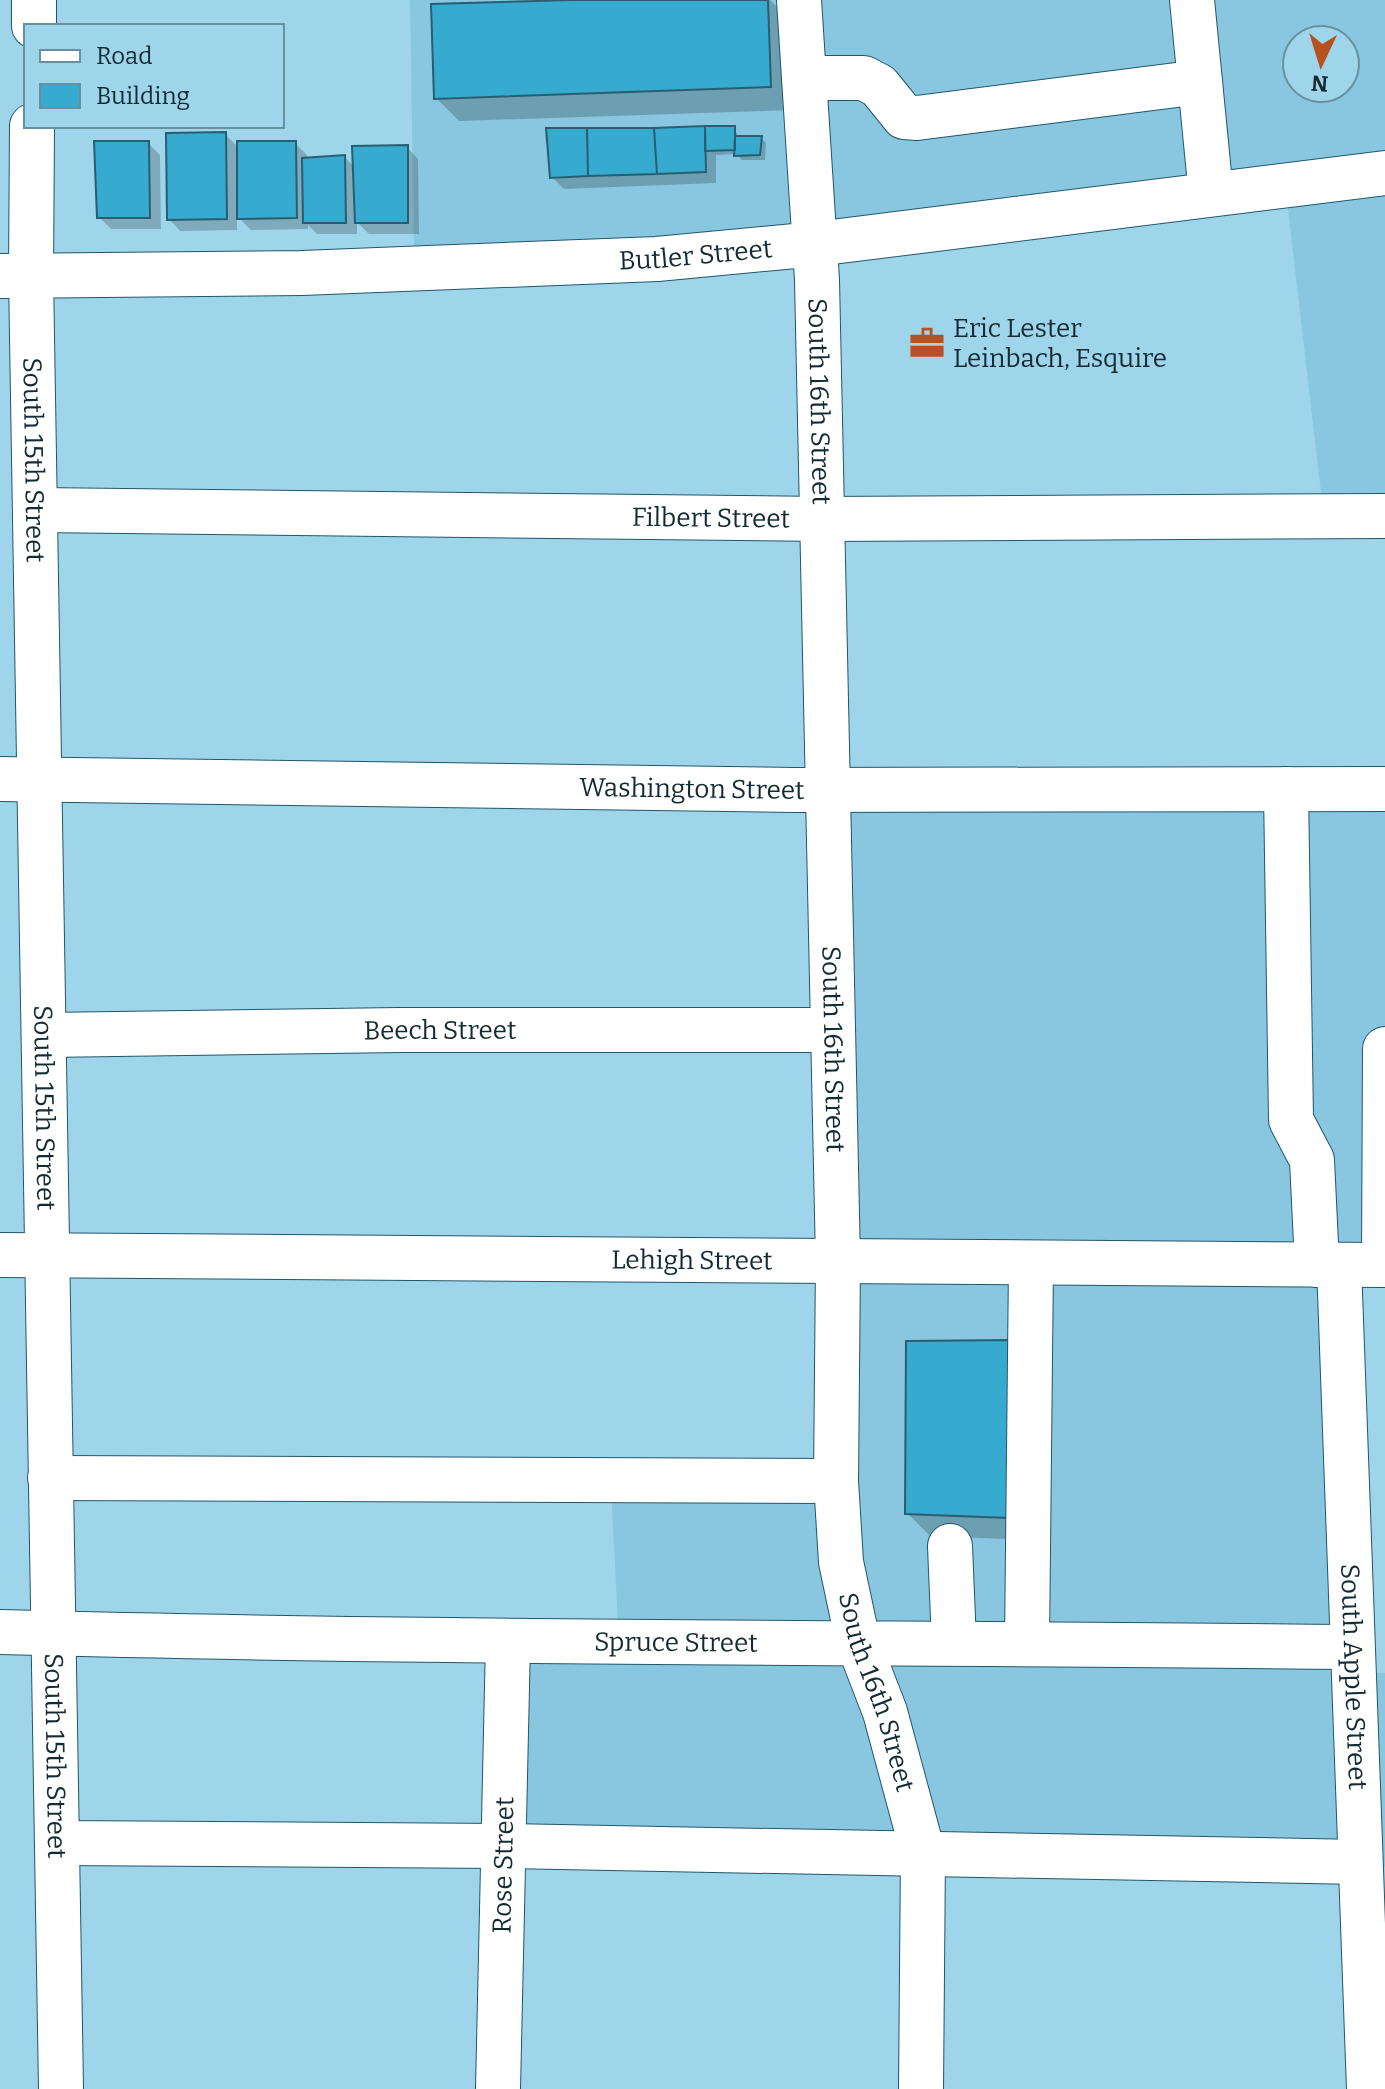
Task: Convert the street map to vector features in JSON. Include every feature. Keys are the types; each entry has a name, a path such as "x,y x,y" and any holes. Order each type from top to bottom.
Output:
{"street":[{"path":"34,0 34,24"},
{"name":"South 16th Street","path":"799,0 816,244 838,1261 836,1481 841,1562 858,1642 885,1712 923,1853 921,2089"},
{"path":"1192,0 1211,194"},
{"path":"804,78 864,78 887,94 904,117 917,118 1200,82"},
{"name":"South 15th Street","path":"32,128 15,276 37,510 20,780 46,1035 61,2089"},
{"name":"Butler Street","path":"15,276 302,273 563,265 816,244 1385,173"},
{"name":"Filbert Street","path":"37,510 822,519 1385,516"},
{"name":"Washington Street","path":"20,780 828,790 1385,789"},
{"name":"South Apple Street","path":"1286,789 1291,1120 1312,1160 1328,1265 1350,1647 1369,2089"},
{"name":"Beech Street","path":"46,1035 400,1030 833,1030"},
{"path":"1384,1265 1385,1049"},
{"name":"Lehigh Street","path":"0,1255 1384,1265"},
{"path":"1027,1644 1031,1263"},
{"path":"50,1478 836,1481"},
{"path":"950,1546 954,1643"},
{"name":"Spruce Street","path":"0,1632 508,1642 1350,1647"},
{"name":"Rose Street","path":"498,2089 508,1642"},
{"path":"57,1843 502,1846 1360,1862"}],"shaded area":[{"path":"410,0 1385,0 1385,519 1324,518 1286,192 414,254"},
{"path":"837,801 1385,802 1385,1276 1340,1275 1362,1673 1385,1673 1385,1867 500,1850 514,1625 618,1623 611,1490 846,1487"}],"building":[{"path":"768,0 771,87 434,99 431,4"},
{"path":"705,126 706,172 657,174 654,128"},
{"path":"705,126 735,126 735,150 705,151"},
{"path":"546,128 587,128 588,176 550,178"},
{"path":"587,128 654,128 657,174 588,176"},
{"path":"226,132 227,219 167,220 166,133"},
{"path":"735,136 762,136 760,155 734,156"},
{"path":"94,141 149,141 150,218 97,218"},
{"path":"237,141 296,141 297,218 237,219"},
{"path":"408,145 408,223 355,223 352,146"},
{"path":"345,155 346,223 303,223 302,158"},
{"path":"1010,1340 1009,1518 905,1514 906,1341"}],"place":[{"name":"Eric Lester Leinbach, Esquire","path":"927,343"}]}
